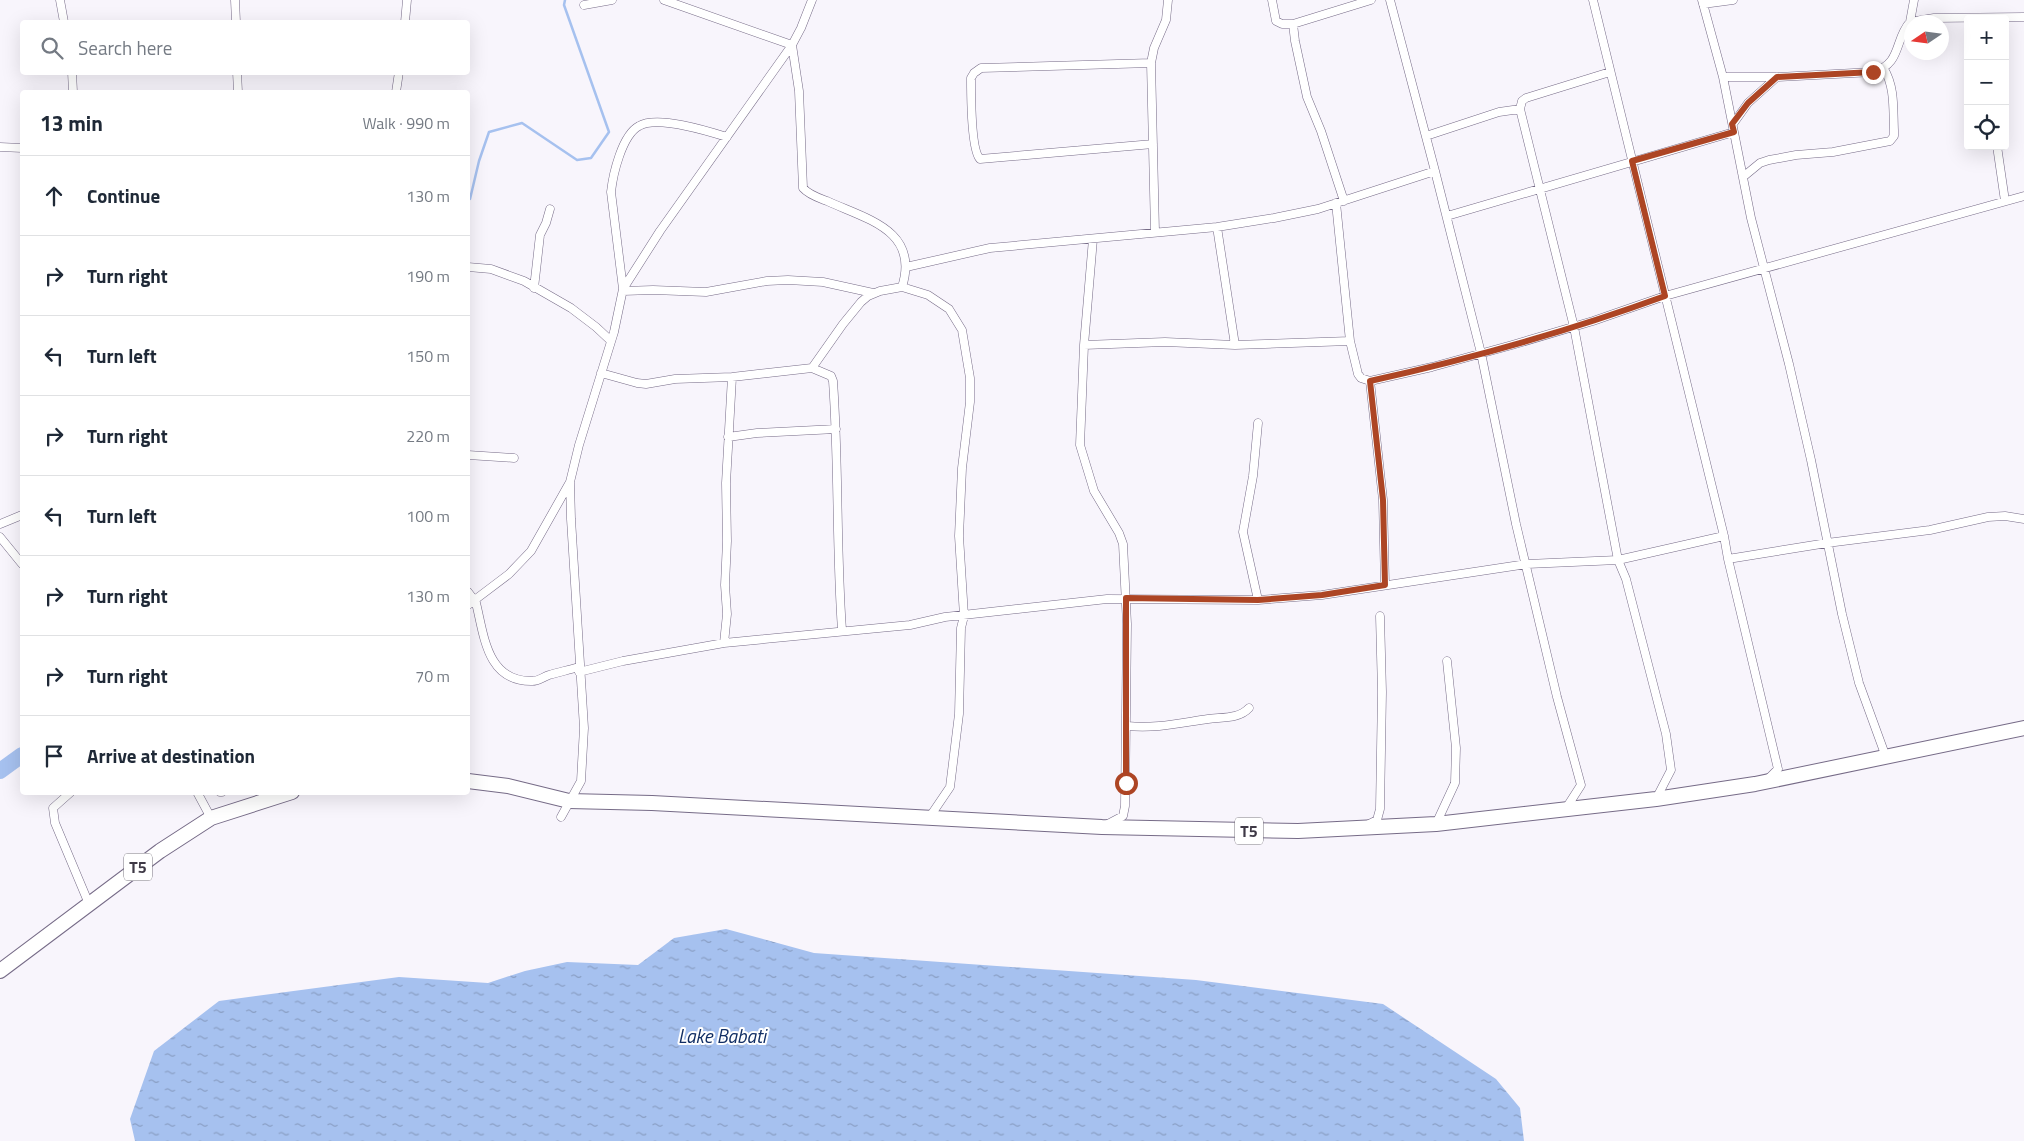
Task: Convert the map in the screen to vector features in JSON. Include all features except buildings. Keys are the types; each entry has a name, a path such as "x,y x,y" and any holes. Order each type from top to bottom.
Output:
{"highway":[{"name":"T5","path":"470,781 508,786 569,801 652,803 1102,826 1262,831 1356,829 1436,824 1656,799 1765,781 2024,728"},
{"name":"T5","path":"0,971 160,851 211,818 283,795"}],"street":[{"path":"60,0 64,20"},
{"path":"235,0 236,20"},
{"path":"405,20 407,0"},
{"path":"584,5 612,0"},
{"path":"664,0 792,45"},
{"path":"470,603 509,574 531,551 570,482 611,341 623,290 660,231 792,45 812,0"},
{"path":"1155,232 1151,63 1154,48 1166,20 1168,0"},
{"path":"1272,0 1276,21 1282,24 1293,24 1370,0"},
{"path":"1390,0 1436,171 1481,353 1516,524 1527,564 1556,697 1581,785 1565,810"},
{"path":"1593,0 1724,536 1778,769 1765,781"},
{"path":"1733,0 1703,2 1723,77 1751,218 1811,460 1842,614 1859,683 1886,757"},
{"path":"1911,15 1914,0"},
{"path":"2009,17 2024,17"},
{"path":"1949,18 1964,18"},
{"path":"1293,24 1307,97 1321,131 1340,202 1350,341 1359,376 1370,381 1574,327 1665,296 2024,196"},
{"path":"1723,77 1854,74 1884,69 1895,56 1904,31"},
{"path":"792,45 799,91 804,188 815,196 886,227 898,240 904,254 906,267 902,287"},
{"path":"1151,63 982,68 974,72 971,78 972,116 976,153 980,159 1153,144"},
{"path":"1743,177 1760,163 1769,160 1851,149 1890,141 1894,136 1892,89 1890,79 1884,69"},
{"path":"1610,72 1526,98 1522,101 1520,109 1574,327 1597,438 1618,560 1626,579 1666,734 1671,770 1656,799"},
{"path":"72,75 73,90"},
{"path":"237,75 238,90"},
{"path":"396,90 399,75"},
{"path":"1447,216 1632,161 1733,128 1748,103 1777,77"},
{"path":"1426,136 1499,112 1520,109"},
{"path":"623,290 611,192 613,178 628,140 640,125 648,123 688,125 727,137"},
{"path":"0,147 20,148"},
{"path":"1998,150 2005,201"},
{"path":"906,267 990,248 1217,227 1308,211 1436,171"},
{"path":"534,288 540,235 546,224 550,209"},
{"path":"1217,227 1235,345"},
{"path":"1092,239 1084,346 1080,445 1094,491 1119,533 1123,544 1126,598 1126,806 1123,816 1102,826"},
{"path":"470,267 491,269 524,281 571,308 611,341"},
{"path":"623,290 706,292 766,281 788,280 824,282 875,293"},
{"path":"812,368 861,302 875,293 902,287 928,295 949,310 962,330 970,378 970,402 962,468 959,536 964,616 961,628 959,714 950,787 929,818"},
{"path":"1084,346 1165,342 1235,345 1350,341"},
{"path":"601,373 646,384 697,377 732,377 812,368 831,376 833,381 836,429 838,569 842,630"},
{"path":"724,643 727,541 726,483 732,377"},
{"path":"1370,381 1383,500 1385,585"},
{"path":"1258,423 1253,476 1243,532 1258,600"},
{"path":"728,437 756,433 836,429"},
{"path":"470,455 514,458"},
{"path":"561,817 581,781 584,728 579,670 570,482"},
{"path":"0,524 20,516"},
{"path":"1728,559 1827,543 1930,530 1988,517 2005,516 2024,519"},
{"path":"470,594 475,599 488,650 494,664 500,670 516,679 532,682 546,676 724,643 842,630 910,625 945,617 1126,598 1258,600 1322,595 1527,564 1618,560 1724,536"},
{"path":"0,537 20,562"},
{"path":"1356,829 1377,820 1380,809 1382,692 1380,616"},
{"path":"1436,824 1455,783 1456,748 1447,662"},
{"path":"1126,726 1149,728 1180,725 1241,714 1249,708"},
{"path":"68,795 53,808 54,823 89,904"},
{"path":"199,795 211,818"}],"water":[{"name":"Lake Babati","path":"726,929 814,953 1196,980 1383,1004 1496,1079 1520,1108 1524,1141 135,1141 130,1119 154,1051 219,1001 399,977 488,983 525,971 567,962 638,965 674,938"}],"waterway":[{"path":"470,199 479,161 489,132 522,123 577,160 591,158 609,132 564,5 565,0"},
{"path":"0,771 20,756"}],"route":[{"path":"1126,783 1126,598 1258,600 1322,595 1385,585 1383,500 1370,381 1432,367 1536,338 1665,296 1632,161 1734,132 1732,124 1748,103 1777,77 1873,72"}]}
